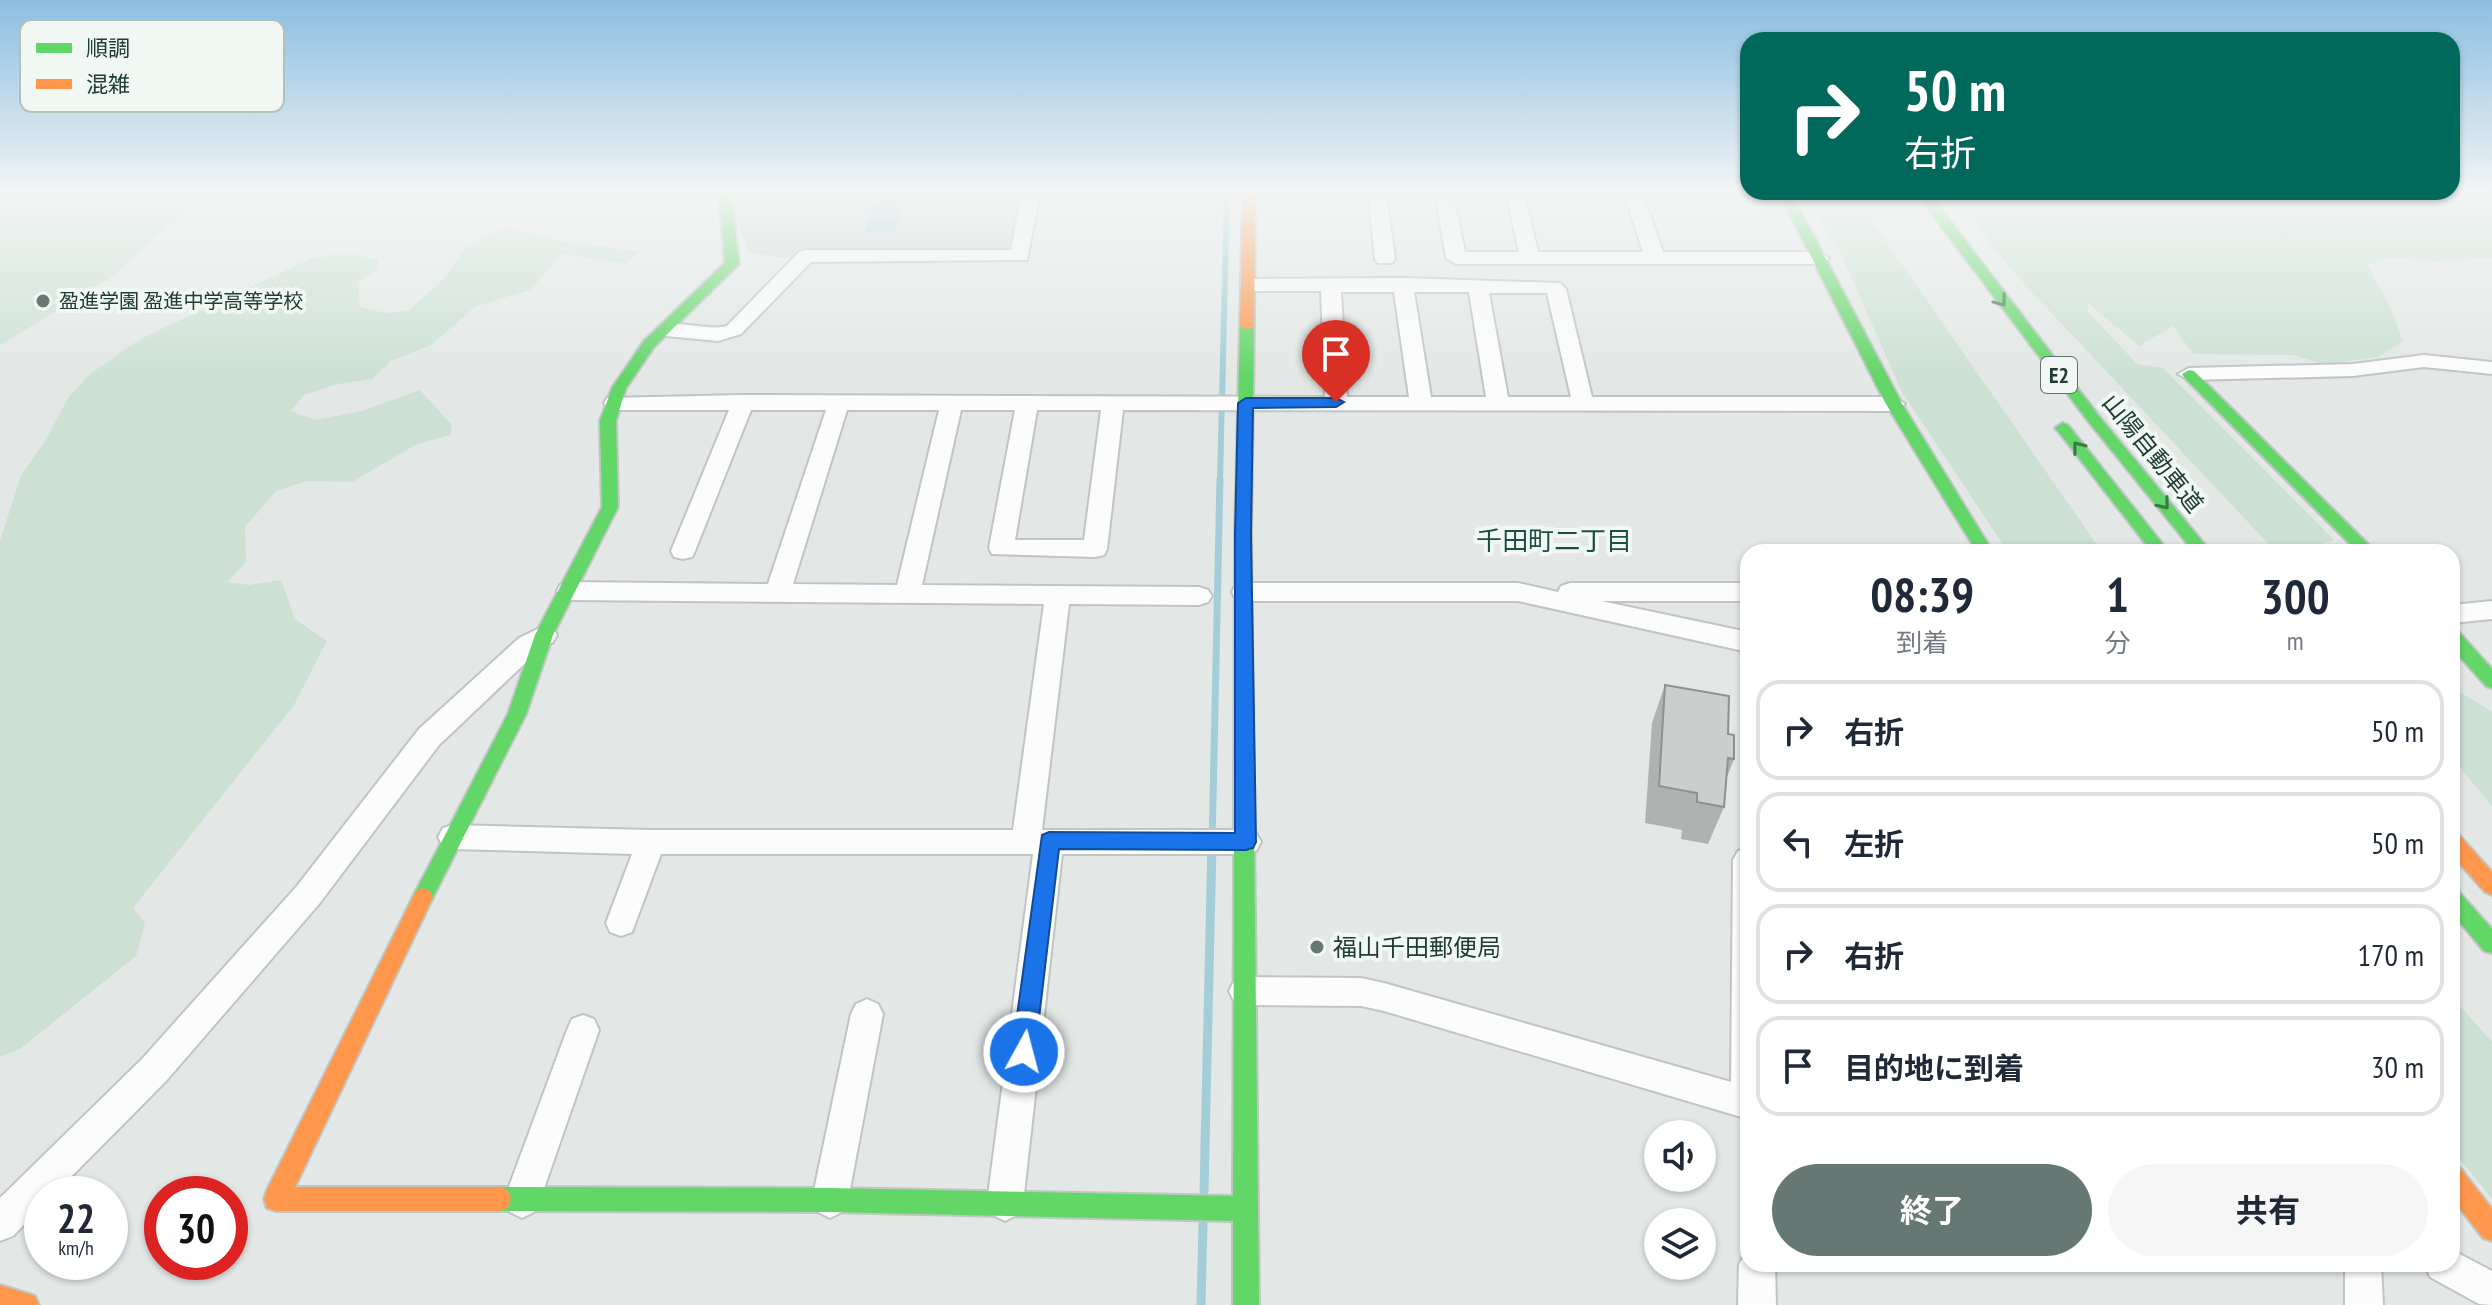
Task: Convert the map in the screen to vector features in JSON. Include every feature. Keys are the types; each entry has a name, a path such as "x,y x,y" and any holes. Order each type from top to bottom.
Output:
{"main road":[{"path":"734,254 732,264 649,344 619,388 608,421 610,507 544,635 540,656 505,739 453,837 276,1199 830,1200 1245,1209"},
{"path":"1246,1305 1245,991 1223,842 1244,592 1231,403 1250,285 1250,254"},
{"path":"1817,254 1894,404 1980,544"},
{"name":"山陽自動車道","path":"1968,254 2037,346 2197,544"},
{"path":"2189,374 2360,544"},
{"name":"E2","path":"2047,408 2155,544"},
{"path":"2460,645 2492,681"},
{"path":"2460,850 2492,886"},
{"path":"2460,907 2492,944"},
{"path":"2460,1188 2492,1229"},
{"path":"0,1298 26,1305"}],"street":[{"path":"666,330 718,335 734,330 806,256 1020,254"},
{"path":"1384,254 1385,259"},
{"path":"1455,254 1456,258 1530,259 1819,258"},
{"path":"1529,254 1530,259"},
{"path":"1654,254 1655,258"},
{"path":"1250,285 1403,284 1556,289 1583,403"},
{"path":"1403,284 1421,403"},
{"path":"1331,285 1336,402"},
{"path":"1478,285 1498,402"},
{"path":"2189,374 2353,370 2424,361 2492,368"},
{"path":"683,551 743,402"},
{"path":"778,592 839,402"},
{"path":"615,403 1894,404"},
{"path":"907,594 952,403"},
{"path":"1027,404 1001,548 1095,549 1113,404"},
{"path":"569,591 1199,596"},
{"path":"1244,592 1740,592"},
{"path":"1518,592 1740,640"},
{"path":"1005,1203 1058,594"},
{"path":"2460,613 2492,610"},
{"path":"0,1223 154,1070 308,895 429,737 528,645 544,635"},
{"path":"453,837 651,842 1223,842"},
{"path":"621,923 651,842"},
{"path":"1245,991 1361,992 1384,997 1740,1101"},
{"path":"830,1200 867,1014"},
{"path":"522,1200 583,1030"},
{"path":"1757,1272 1757,1305"},
{"path":"2363,1272 2364,1305"},
{"path":"2458,1272 2492,1291"}],"shaded area":[{"path":"755,254 933,254 795,259"}],"green space":[{"path":"0,254 137,254 111,278 0,345"},
{"path":"461,254 636,254 626,264 562,254 530,290 476,306 431,345 391,361 372,379 338,384 304,395 291,411 315,420 362,411 420,390 452,425 451,435 417,444 352,482 307,481 276,491 245,527 246,562 227,582 249,585 281,580 295,619 327,641 294,705 133,908 145,923 136,956 20,1049 0,1057 0,541 21,475 46,440 68,398 90,374 142,338 310,259 355,255 378,260 377,269 358,282 360,307 386,313 409,311 444,278"},
{"path":"1841,254 1894,254 2096,544 2003,544 1902,392"},
{"path":"1999,254 2492,254 2492,258 2433,261 2391,257 2367,265 2389,304 2403,341 2378,357 2324,364 2293,355 2193,354 2173,326 2139,346 2088,303 2088,312 2137,364 2163,368 2334,540 2320,544 2268,544"},
{"path":"2460,692 2492,712 2492,806 2460,768"},
{"path":"2460,1006 2492,1042 2492,1199 2460,1159"}],"building":[{"path":"1665,685 1729,696 1728,734 1734,735 1734,759 1728,758 1724,807 1697,802 1697,793 1659,786"}],"waterway":[{"path":"1220,481 1226,254"},
{"path":"1212,845 1220,479"},
{"path":"1204,1191 1212,843"},
{"path":"1201,1305 1203,1223"}],"traffic: fast":[{"path":"423,897 517,714 544,635 610,507 608,421 619,388 649,344 732,264 733,254"},
{"path":"1816,254 1894,404 1980,544"},
{"path":"1968,254 2093,418 2196,544"},
{"path":"1246,1305 1243,534 1247,326"},
{"path":"2189,374 2360,544"},
{"path":"2063,428 2155,544"},
{"path":"2460,645 2492,681"},
{"path":"2460,907 2492,944"},
{"path":"499,1199 830,1200 1245,1209"}],"traffic: slow":[{"path":"1247,326 1248,254"},
{"path":"2460,850 2492,886"},
{"path":"423,897 276,1199 499,1199"},
{"path":"2460,1188 2492,1229"},
{"path":"0,1298 26,1305"}],"place":[{"name":"盈進学園 盈進中学高等学校","path":"43,301"},
{"name":"福山千田郵便局","path":"1317,947"}],"district":[{"name":"千田町二丁目","path":"1554,540"}],"route":[{"path":"1024,1052 1049,841 1246,842 1243,534 1246,403 1336,402"}]}
